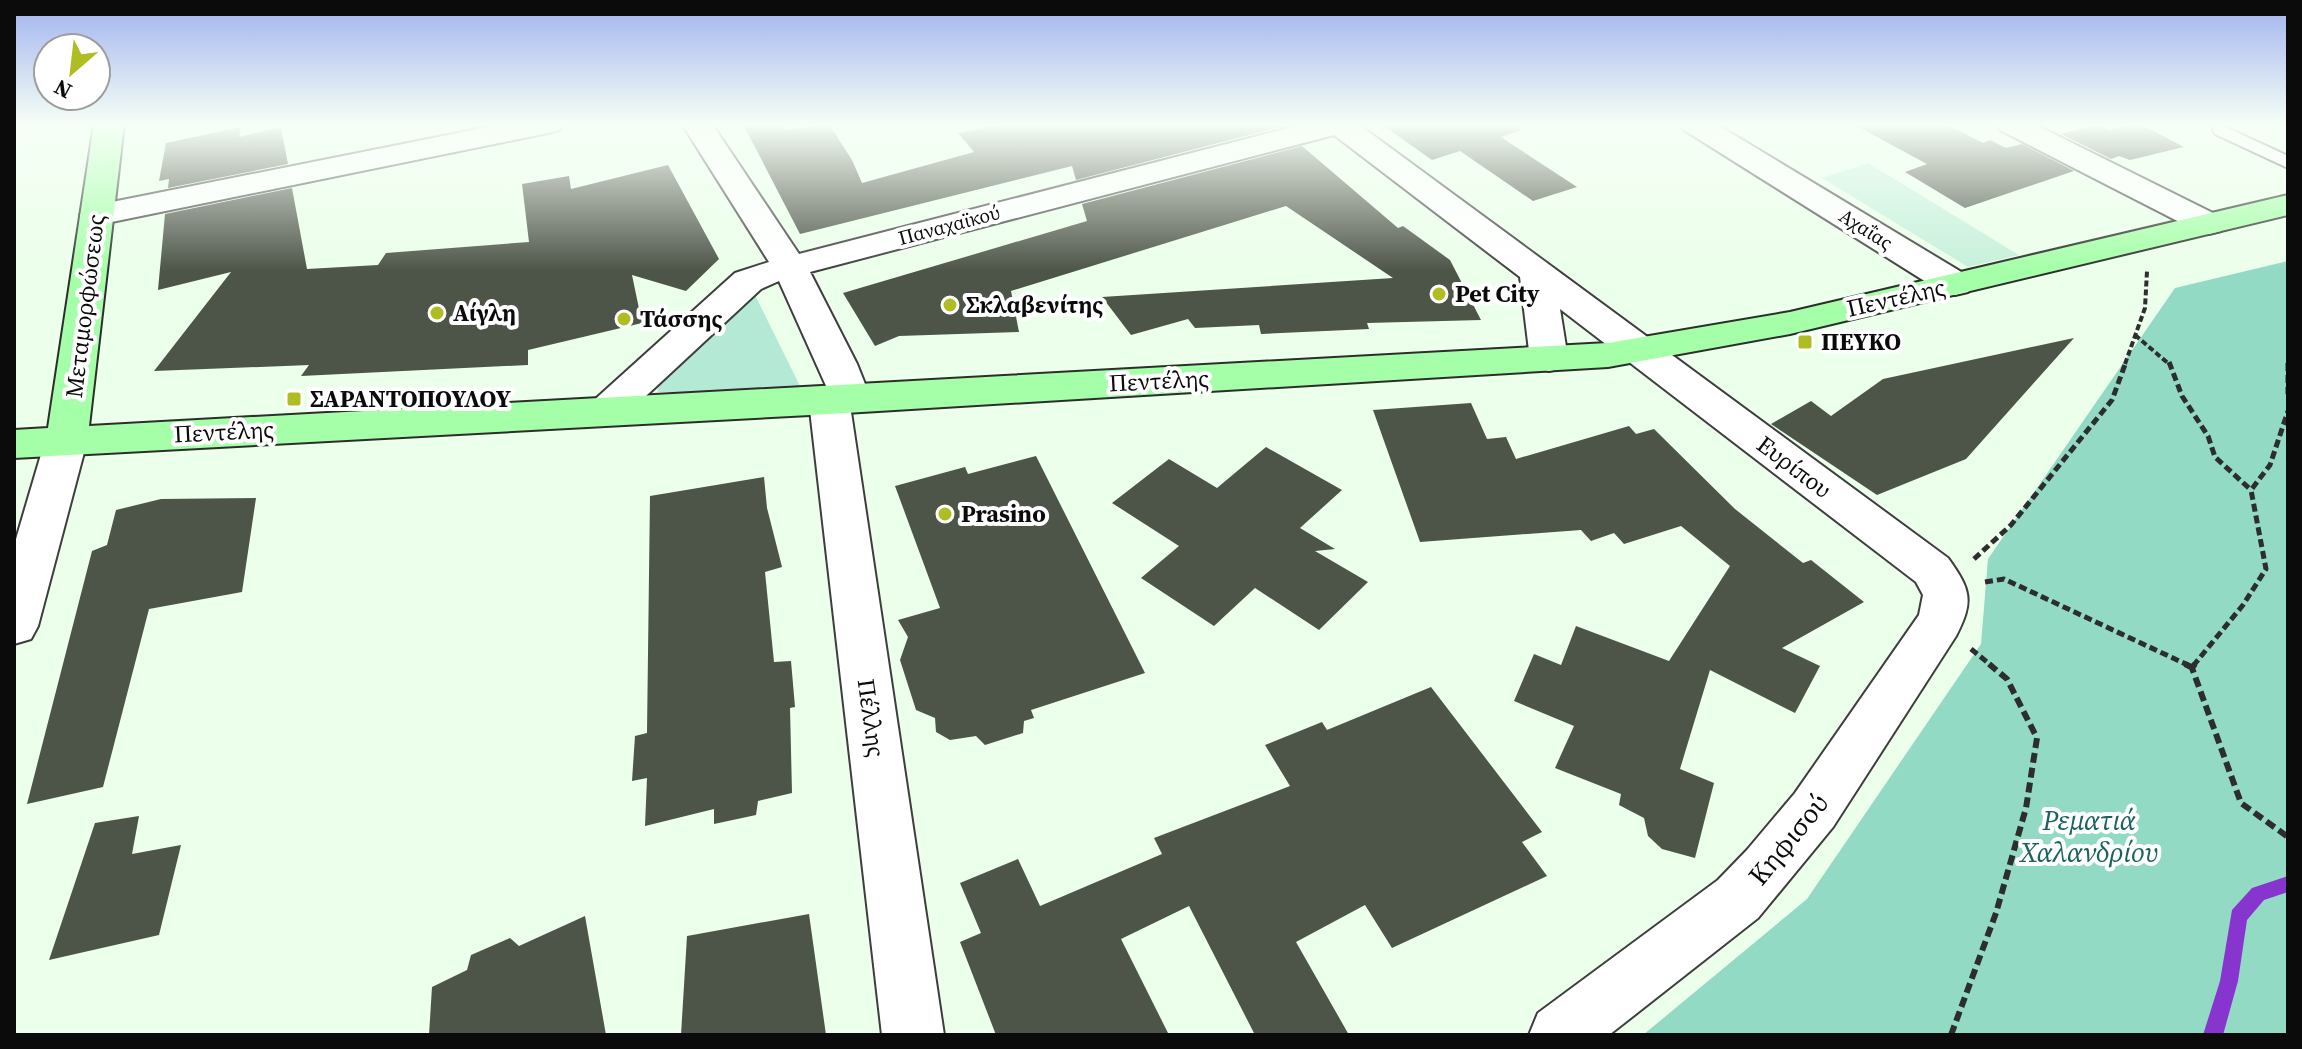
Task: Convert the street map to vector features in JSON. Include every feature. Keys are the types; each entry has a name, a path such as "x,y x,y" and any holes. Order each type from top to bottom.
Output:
{"main road":[{"name":"Μεταμορφώσεως","path":"66,441 75,394 103,173"},
{"name":"Πεντέλης","path":"14,444 1549,359 1639,350 1790,323 2288,205"}],"street":[{"path":"97,215 305,173"},
{"name":"Πέλλης","path":"729,173 790,267 838,364 913,1035"},
{"name":"Παναχαϊκού","path":"605,412 748,281 790,267 1151,173"},
{"name":"Ευρίπου","path":"1403,173 1932,570 1942,605"},
{"name":"Αχαΐας","path":"1775,173 1955,284"},
{"path":"2108,173 2209,224"},
{"path":"1537,275 1549,359"},
{"path":"14,626 66,441"},
{"name":"Κηφισού","path":"1560,1035 1738,899 1767,868 1814,810 1942,605"}],"path":[{"path":"1951,1035 1996,913 2026,808 2037,738 2007,679 1942,605 2112,400 2145,308 2149,238"},
{"path":"2135,335 2168,360 2182,396 2208,436 2215,457 2251,490 2266,569 2243,605 2192,668"},
{"path":"2288,363 2288,394"},
{"path":"2251,490 2270,465 2288,411"},
{"path":"2004,579 2192,668 2241,803 2288,837"}],"green space":[{"path":"1837,173 1884,173 2019,255 1968,267 1822,178"},
{"name":"Ρεματιά Χαλανδρίου","path":"2288,261 2288,1035 1643,1035 1807,899 1981,644 1988,559 2175,288"},
{"path":"754,293 800,386 795,391 658,392 657,386 744,298"}],"building":[{"path":"160,173 243,173 168,188 169,179 159,181"},
{"path":"636,173 672,173 719,259 686,291 632,275 642,323 528,350 528,365 301,376 309,365 154,371 231,272 158,290 165,214 292,188 307,269 378,265 386,253 529,242 522,184 569,176 571,189"},
{"path":"768,173 858,173 862,183 898,173 1044,173 800,234"},
{"path":"1074,173 1103,173 1076,180"},
{"path":"1200,173 1334,173 1398,228 1403,226 1450,260 1481,320 1367,323 1369,329 1261,334 1259,325 1195,328 1188,319 1131,335 1102,297 1393,278 1286,206 1011,291 1019,332 899,336 875,346 843,293 1087,221 1082,204"},
{"path":"1492,173 1556,173 1577,187 1533,201"},
{"path":"1907,173 2068,173 1965,208"},
{"path":"2074,338 1966,459 1877,495 1771,424 1811,401 1831,416 1883,379"},
{"path":"1471,403 1487,439 1506,437 1516,459 1629,426 1636,434 1654,429 1735,509 1803,563 1811,560 1864,602 1782,648 1820,666 1795,713 1710,670 1680,769 1714,783 1695,858 1662,849 1648,836 1644,818 1619,805 1621,794 1555,768 1574,726 1514,701 1534,654 1561,665 1576,626 1669,661 1730,566 1681,526 1624,544 1614,533 1591,541 1581,530 1420,542 1373,410"},
{"path":"1266,447 1342,490 1300,528 1335,549 1315,551 1368,582 1319,630 1255,588 1214,626 1141,578 1179,546 1112,503 1169,459 1217,488"},
{"path":"1036,456 1145,673 1031,710 1034,718 1024,721 1023,733 985,745 976,736 950,740 936,732 935,718 916,710 900,660 908,637 898,620 940,608 895,486 965,467 968,474"},
{"path":"764,477 767,508 782,567 765,572 774,662 791,661 795,707 790,708 792,793 758,801 756,815 714,824 714,809 645,826 647,778 632,781 635,736 647,733 650,496"},
{"path":"256,498 242,592 149,609 103,787 27,804 92,551 107,545 116,510 161,499"},
{"path":"1431,687 1542,832 1522,842 1547,876 1392,948 1365,905 1296,942 1349,1035 1255,1035 1189,906 1121,939 1169,1035 996,1035 960,942 981,933 960,883 1018,859 1040,906 1162,854 1154,838 1290,786 1265,745 1322,722 1327,730"},
{"path":"139,816 132,854 181,845 159,935 49,960 95,823"},
{"path":"809,914 826,1035 681,1035 687,936"},
{"path":"585,916 606,1035 429,1035 432,987 467,970 471,955 510,938 519,946"}],"waterway":[{"path":"2213,1035 2229,981 2238,916 2258,894 2288,884"}],"place":[{"name":"Pet City","path":"1439,294"},
{"name":"Σκλαβενίτης","path":"950,305"},
{"name":"Αίγλη","path":"437,313"},
{"name":"Τάσσης","path":"624,319"},
{"name":"ΠΕΥΚΟ","path":"1805,342"},
{"name":"ΣΑΡΑΝΤΟΠΟΥΛΟΥ","path":"294,399"},
{"name":"Prasino","path":"945,514"}]}
